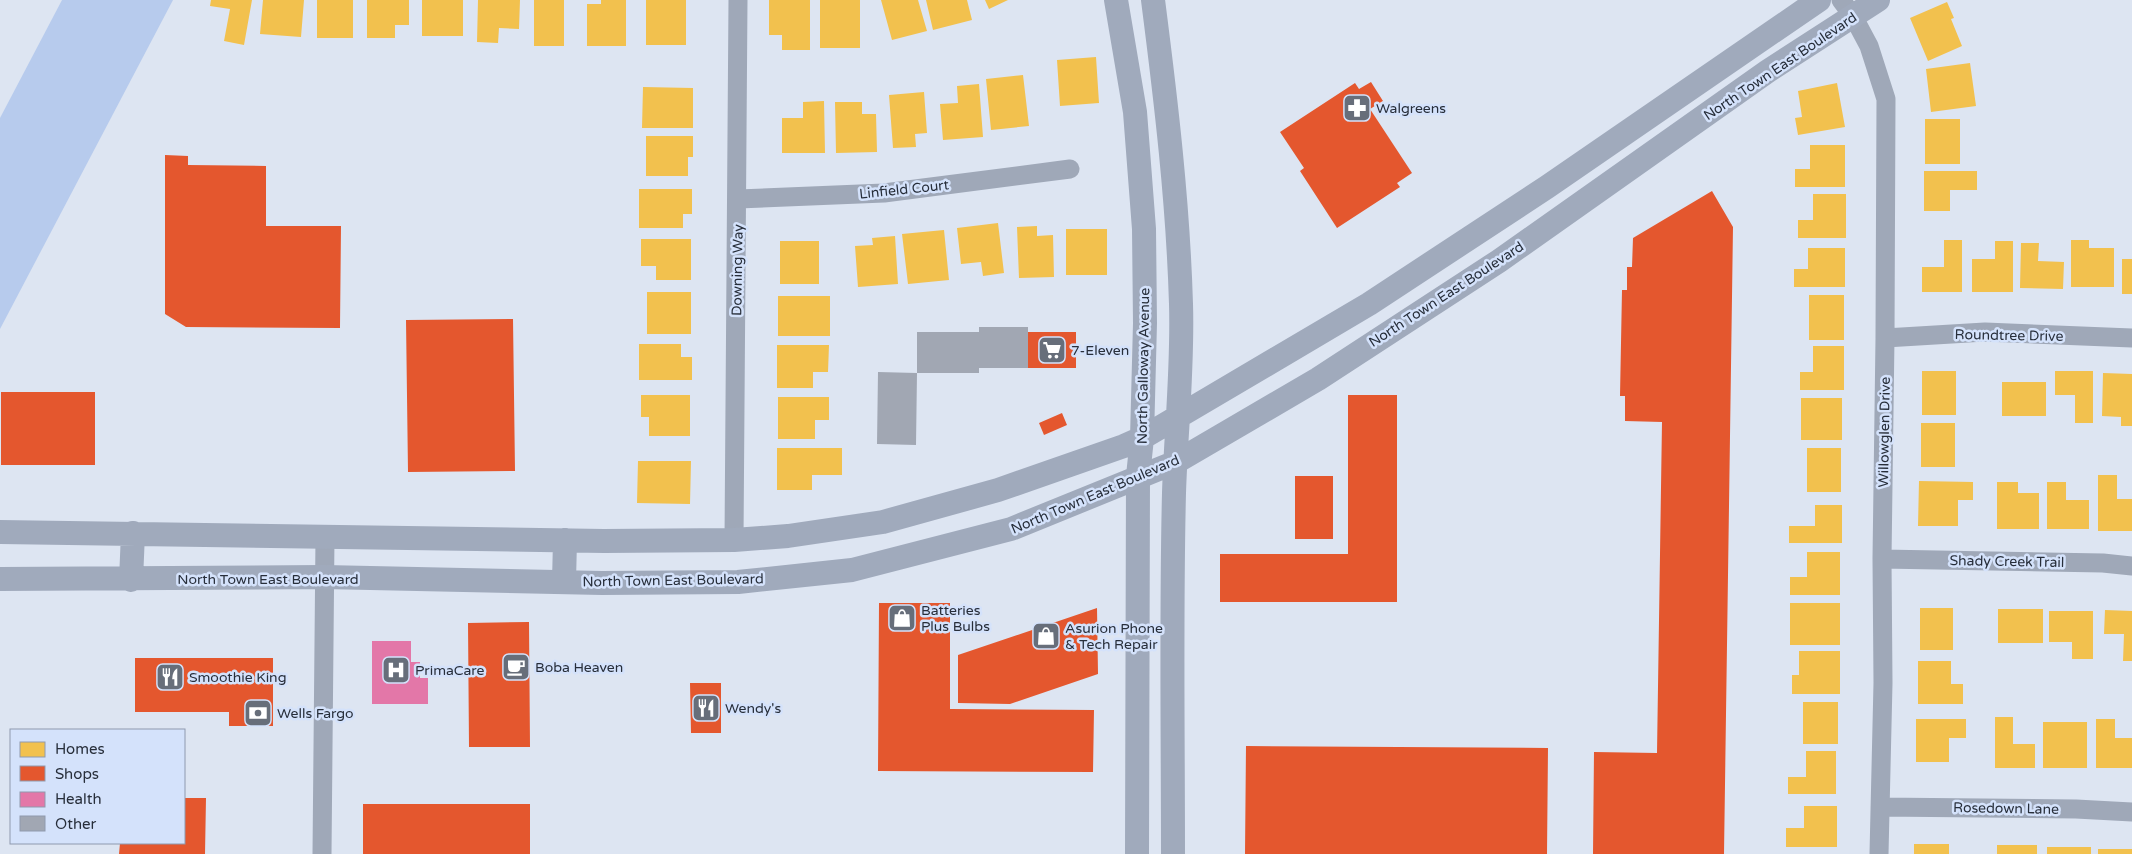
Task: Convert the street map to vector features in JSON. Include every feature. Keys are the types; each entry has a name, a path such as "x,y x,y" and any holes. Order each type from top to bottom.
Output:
{"main road":[{"name":"North Galloway Avenue","path":"1116,0 1136,121 1144,229 1145,284 1142,438 1138,476 1137,854"},
{"path":"1153,0 1168,116 1176,209 1181,306 1176,462 1173,854"},
{"path":"0,532 565,540 734,540 788,536 883,522 998,490 1142,438 1179,414 1389,291 1547,187 1819,0"},
{"name":"North Town East Boulevard","path":"0,579 131,580 324,577 564,582 738,582 852,570 1010,529 1062,510 1138,476 1176,462 1318,379 1566,215 1768,71 1847,8 1878,0"},
{"path":"1136,121 1168,116"},
{"path":"1547,187 1566,215"},
{"path":"1389,291 1408,319"},
{"path":"883,522 892,560"},
{"path":"131,580 133,533"},
{"path":"564,582 565,540"},
{"path":"1137,781 1173,781"}],"street":[{"name":"Downing Way","path":"734,540 738,0"},
{"name":"Willowglen Drive","path":"1847,8 1869,46 1886,99 1886,338 1882,559 1883,683 1879,854"},
{"name":"Linfield Court","path":"738,199 884,193 1070,169"},
{"name":"Roundtree Drive","path":"1886,338 1986,332 2132,338"},
{"path":"322,854 325,537"},
{"name":"Shady Creek Trail","path":"1882,559 2103,563 2132,566"},
{"name":"Rosedown Lane","path":"1880,807 2076,808 2132,812"}],"shaded area":[{"path":"62,0 173,0 0,329 0,118"}],"building: Homes":[{"path":"211,0 252,0 244,45 224,41 230,9 210,6"},
{"path":"263,0 304,0 301,37 260,34"},
{"path":"317,0 353,0 353,38 317,38"},
{"path":"367,0 409,0 409,25 395,25 395,38 367,38"},
{"path":"422,0 463,0 463,36 422,36"},
{"path":"478,0 520,0 519,29 499,28 498,43 477,42"},
{"path":"534,0 564,0 564,46 534,46"},
{"path":"601,0 626,0 626,46 587,46 587,4 601,4"},
{"path":"646,0 686,0 686,45 646,45"},
{"path":"769,0 810,0 810,50 782,50 782,35 769,35"},
{"path":"820,0 860,0 860,48 820,48"},
{"path":"881,0 918,0 927,31 892,40"},
{"path":"926,0 967,0 972,20 933,30"},
{"path":"985,0 1008,0 989,9"},
{"path":"1947,2 1954,18 1951,19 1962,46 1928,61 1910,18"},
{"path":"1096,57 1099,103 1060,106 1057,60"},
{"path":"1970,63 1976,106 1931,112 1926,69"},
{"path":"1023,75 1029,126 991,130 986,79"},
{"path":"1837,83 1845,127 1798,135 1795,118 1802,117 1798,91"},
{"path":"979,84 983,137 943,140 940,104 958,103 957,86"},
{"path":"643,87 693,88 693,128 642,128"},
{"path":"924,92 927,133 915,134 916,147 893,148 889,95"},
{"path":"824,101 825,153 782,153 782,118 803,118 803,102"},
{"path":"835,102 862,102 862,114 876,114 877,152 836,153"},
{"path":"1925,119 1960,119 1960,164 1925,164"},
{"path":"646,136 693,136 693,157 688,157 688,176 646,176"},
{"path":"1810,145 1845,145 1845,187 1795,187 1795,169 1810,169"},
{"path":"1924,171 1977,171 1977,190 1950,190 1950,211 1924,211"},
{"path":"639,189 692,189 692,214 683,214 683,228 639,228"},
{"path":"1813,194 1846,194 1846,238 1798,238 1798,220 1813,220"},
{"path":"998,223 1004,273 983,276 981,262 961,264 957,228"},
{"path":"1037,226 1037,236 1053,235 1054,277 1019,278 1017,227"},
{"path":"1066,229 1107,229 1107,275 1066,275"},
{"path":"944,230 949,280 908,284 902,234"},
{"path":"895,236 898,284 858,287 855,246 873,245 872,238"},
{"path":"641,239 691,239 691,280 656,280 656,266 641,266"},
{"path":"1944,240 1962,240 1962,292 1922,292 1922,267 1944,267"},
{"path":"2071,240 2089,240 2089,248 2114,248 2114,287 2071,287"},
{"path":"780,241 819,241 819,284 780,284"},
{"path":"1995,241 2013,241 2013,292 1972,292 1972,259 1995,259"},
{"path":"2021,243 2039,243 2038,261 2064,262 2063,289 2020,288"},
{"path":"1808,248 1845,248 1845,287 1794,287 1794,269 1808,269"},
{"path":"2122,259 2132,259 2132,294 2122,294"},
{"path":"647,292 691,292 691,334 647,334"},
{"path":"1809,295 1844,295 1844,340 1809,340"},
{"path":"778,296 830,296 830,336 778,336"},
{"path":"639,344 681,344 681,357 692,357 692,380 639,380"},
{"path":"777,345 829,345 828,372 813,372 813,388 777,388"},
{"path":"1813,346 1844,346 1844,390 1800,390 1800,372 1813,372"},
{"path":"1922,371 1956,371 1956,415 1922,415"},
{"path":"2055,371 2093,371 2093,423 2075,423 2075,395 2055,395"},
{"path":"2103,373 2132,374 2132,426 2121,426 2121,417 2102,416"},
{"path":"2002,382 2046,382 2046,416 2002,416"},
{"path":"641,395 690,395 690,436 649,436 649,417 641,417"},
{"path":"778,397 829,397 829,420 815,420 815,439 778,439"},
{"path":"1801,398 1842,398 1842,440 1801,440"},
{"path":"1921,423 1955,423 1955,467 1921,467"},
{"path":"777,448 842,448 842,475 812,475 812,490 777,490"},
{"path":"1807,448 1841,448 1841,492 1807,492"},
{"path":"638,461 691,461 690,504 637,503"},
{"path":"2098,475 2117,475 2117,499 2132,499 2132,531 2098,531"},
{"path":"1919,481 1973,482 1973,500 1958,500 1958,526 1918,526"},
{"path":"1997,482 2018,482 2018,493 2039,493 2039,529 1997,529"},
{"path":"2047,482 2066,482 2066,500 2089,500 2089,529 2047,529"},
{"path":"1815,505 1842,505 1842,543 1789,543 1789,526 1815,526"},
{"path":"1807,552 1840,552 1840,595 1790,595 1790,577 1807,577"},
{"path":"1790,603 1840,603 1840,645 1790,645"},
{"path":"1920,608 1953,608 1953,650 1920,650"},
{"path":"1998,609 2043,609 2043,643 1998,643"},
{"path":"2105,610 2132,611 2132,661 2123,661 2124,634 2104,634"},
{"path":"2049,611 2093,611 2093,659 2072,659 2072,642 2049,642"},
{"path":"1799,651 1840,651 1840,694 1792,694 1792,675 1799,675"},
{"path":"1918,661 1951,661 1951,684 1963,684 1963,704 1918,704"},
{"path":"1803,702 1838,702 1838,744 1803,744"},
{"path":"1995,717 2013,717 2013,744 2035,744 2035,768 1995,768"},
{"path":"1916,719 1966,719 1966,738 1949,738 1949,762 1916,762"},
{"path":"2096,719 2115,719 2115,738 2132,738 2132,768 2096,768"},
{"path":"2043,722 2087,722 2087,768 2043,768"},
{"path":"1806,751 1836,751 1836,794 1788,794 1788,777 1806,777"},
{"path":"1804,806 1837,806 1837,847 1786,847 1786,828 1804,828"},
{"path":"1914,844 1949,844 1949,854 1914,854"},
{"path":"1997,845 2037,845 2037,854 1997,854"},
{"path":"2047,847 2091,847 2091,854 2047,854"},
{"path":"2098,849 2132,849 2132,854 2098,854"}],"building: Shops":[{"name":"Walgreens","path":"1371,82 1383,101 1370,109 1412,173 1397,183 1400,187 1337,228 1300,171 1304,168 1280,132 1355,83 1359,89"},
{"path":"165,155 188,156 188,165 266,166 266,226 341,226 340,328 186,327 165,314"},
{"path":"1712,191 1733,227 1724,854 1593,854 1594,752 1657,753 1662,422 1625,421 1625,396 1620,396 1622,290 1627,290 1627,267 1632,267 1633,238"},
{"path":"513,319 515,471 408,472 406,320"},
{"name":"7-Eleven","path":"1028,332 1076,332 1076,368 1028,368"},
{"path":"1,392 95,392 95,465 1,465"},
{"path":"1348,395 1397,395 1397,602 1220,602 1220,554 1348,554"},
{"path":"1062,413 1067,425 1044,435 1039,423"},
{"path":"1295,476 1333,476 1333,539 1295,539"},
{"path":"879,603 950,603 950,709 1094,710 1093,772 878,771"},
{"path":"1097,608 1098,674 1010,704 958,703 958,655"},
{"path":"529,622 530,747 469,747 468,623"},
{"path":"135,658 273,658 273,726 229,726 229,712 135,712"},
{"name":"Wendy's","path":"690,683 721,683 721,733 691,733"},
{"path":"1246,746 1548,748 1547,854 1245,854"},
{"path":"185,798 206,798 205,854 119,854 120,844 185,844"},
{"path":"363,804 530,804 530,854 363,854"}],"building: Health":[{"name":"PrimaCare","path":"372,641 411,641 411,662 420,662 420,678 428,678 428,704 372,704"}],"building: Other":[{"path":"979,327 1028,327 1028,368 979,368 979,373 917,373 917,332 979,332"},
{"path":"878,372 917,373 916,445 877,444"}],"place":[{"name":"Walgreens","path":"1357,108"},
{"name":"7-Eleven","path":"1052,350"},
{"name":"Batteries Plus Bulbs","path":"902,618"},
{"name":"Asurion Phone & Tech Repair","path":"1046,636"},
{"name":"Boba Heaven","path":"516,667"},
{"name":"PrimaCare","path":"396,670"},
{"name":"Smoothie King","path":"170,677"},
{"name":"Wendy's","path":"706,708"},
{"name":"Wells Fargo","path":"258,713"}]}
